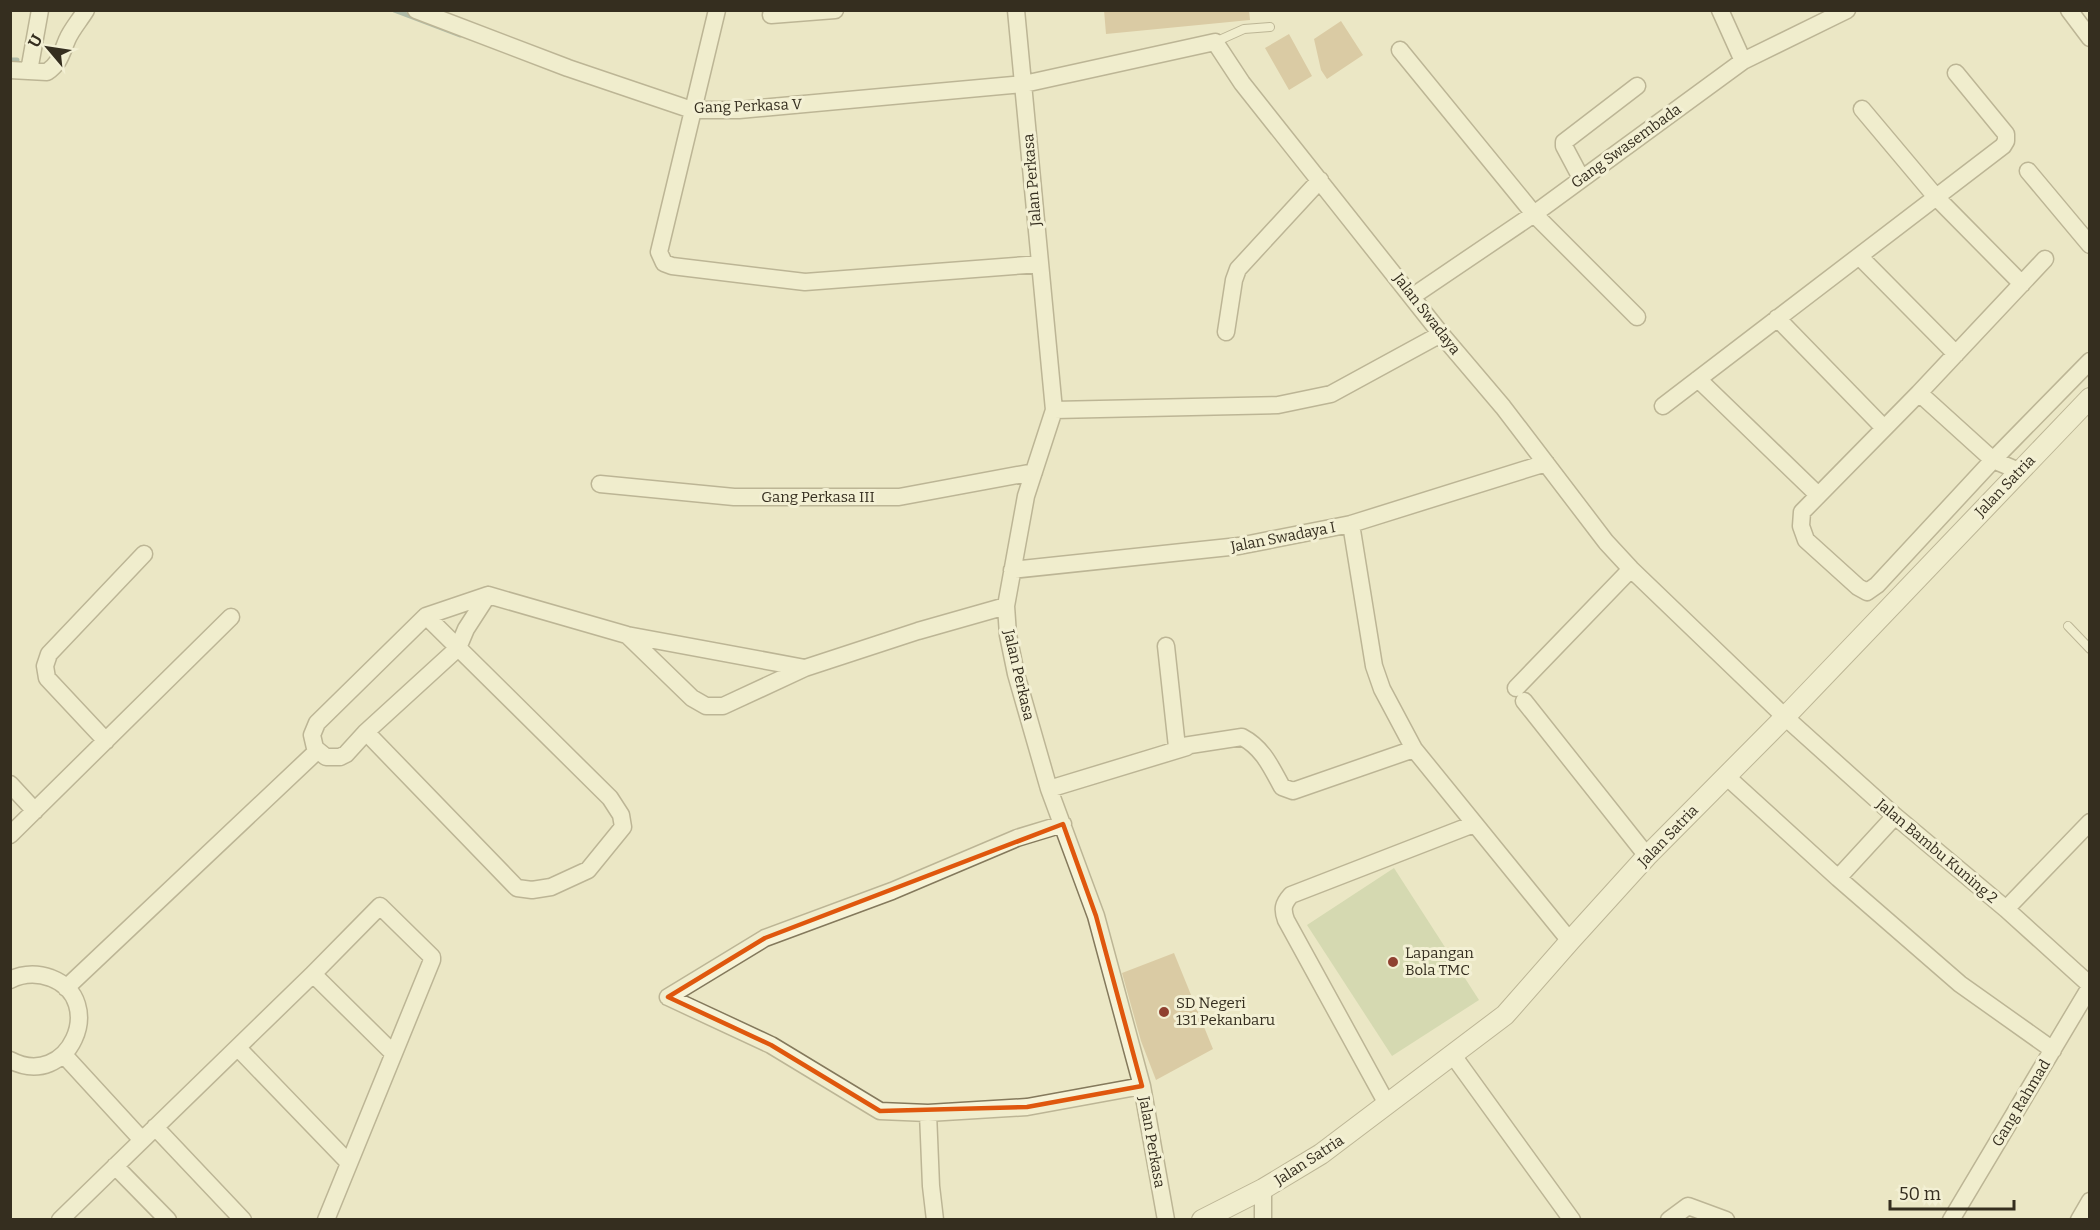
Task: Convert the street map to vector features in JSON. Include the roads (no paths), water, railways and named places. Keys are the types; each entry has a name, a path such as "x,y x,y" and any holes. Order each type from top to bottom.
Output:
{"street":[{"path":"29,71 40,10"},
{"path":"10,70 47,72 56,65 62,56 68,38 86,10"},
{"name":"Gang Perkasa V","path":"416,10 568,68 692,110 739,110 1024,84"},
{"path":"717,10 659,252 664,263 672,266 805,282 1040,264"},
{"path":"771,15 835,10"},
{"name":"Jalan Perkasa","path":"1016,10 1054,410 1026,496 1006,606 1008,635 1016,674 1049,789 1096,916 1142,1086 1166,1220"},
{"path":"1720,10 1743,61"},
{"path":"2069,10 2090,38"},
{"name":"Gang Swasembada","path":"1413,297 1534,214 1743,61 1846,11"},
{"path":"1024,84 1215,42"},
{"name":"Jalan Swadaya","path":"1215,42 1242,83 1441,334 1503,407 1606,542 1631,569 1785,717"},
{"path":"1400,50 1534,214 1636,317"},
{"path":"1663,405 2003,146 2006,134 1956,73"},
{"path":"1581,178 1564,142 1637,86"},
{"path":"1862,109 1936,197 2022,284"},
{"path":"2028,171 2090,245"},
{"path":"1226,332 1234,280 1238,269 1320,180"},
{"path":"1859,256 1956,354"},
{"path":"2046,259 1802,512 1801,526 1806,540 1858,587 1867,591 1877,585 1993,460 2090,361"},
{"path":"1777,318 1884,428"},
{"path":"1054,410 1278,405 1310,399 1331,394 1441,334"},
{"path":"1698,379 1818,495"},
{"path":"1919,393 1993,460 2019,471"},
{"name":"Jalan Satria","path":"1202,1220 1263,1189 1321,1154 1505,1015 1647,856 1785,717 2090,398"},
{"name":"Jalan Swadaya I","path":"1012,570 1239,546 1351,524 1546,463"},
{"name":"Gang Perkasa III","path":"600,484 734,497 899,497 1034,472"},
{"path":"1351,524 1374,666 1382,689 1414,749 1569,941"},
{"path":"106,741 47,678 45,666 49,654 144,554"},
{"path":"1631,569 1520,694 1647,856"},
{"path":"488,595 466,629 458,648 366,732 346,754 340,757 326,757 317,751 312,742 312,735 317,723 426,616 488,595 627,635 805,668"},
{"path":"627,635 692,698 706,706 723,706 805,668 918,631 1006,606"},
{"path":"10,835 231,616"},
{"path":"366,732 517,888 532,890 551,888 588,870 623,827 621,815 610,798 426,616"},
{"path":"1166,646 1177,747 1187,747"},
{"name":"Jalan Bambu Kuning 2","path":"1785,717 1895,816 2006,909 2090,986"},
{"path":"1049,789 1187,747 1242,737 1252,742 1263,753 1282,787 1293,791 1414,749"},
{"path":"66,988 317,751"},
{"path":"1726,776 1838,878 1960,984 2053,1050"},
{"path":"10,784 35,811"},
{"path":"1838,878 1895,816"},
{"path":"2006,909 2090,822"},
{"path":"1063,824 1017,838 892,891 765,938 668,997 771,1045 880,1111 928,1113 1028,1107 1142,1086"},
{"path":"1387,1104 1286,920 1283,910 1285,902 1291,895 1474,824"},
{"path":"60,1220 313,974 378,906 382,907 432,958 326,1220"},
{"path":"10,980 26,974 55,979 75,1000 79,1014 78,1029 73,1043 64,1055 54,1062 30,1067 10,1060"},
{"path":"313,974 393,1053"},
{"name":"Gang Rahmad","path":"1952,1220 2090,986"},
{"path":"237,1048 349,1163"},
{"path":"1452,1054 1572,1220"},
{"path":"64,1055 142,1140"},
{"path":"928,1113 935,1220"},
{"path":"155,1128 243,1220"},
{"path":"115,1166 168,1220"},
{"path":"1263,1189 1263,1220"},
{"path":"2079,1220 2090,1201"},
{"path":"1669,1220 1688,1206 1726,1220"}],"lane":[{"path":"1215,42 1244,29 1270,27"},
{"path":"2068,626 2090,649"}],"waterway":[{"path":"394,10 460,35"},
{"path":"10,60 17,60"}],"place":[{"name":"Lapangan Bola TMC","path":"1393,962"},
{"name":"SD Negeri 131 Pekanbaru","path":"1164,1012"}]}
